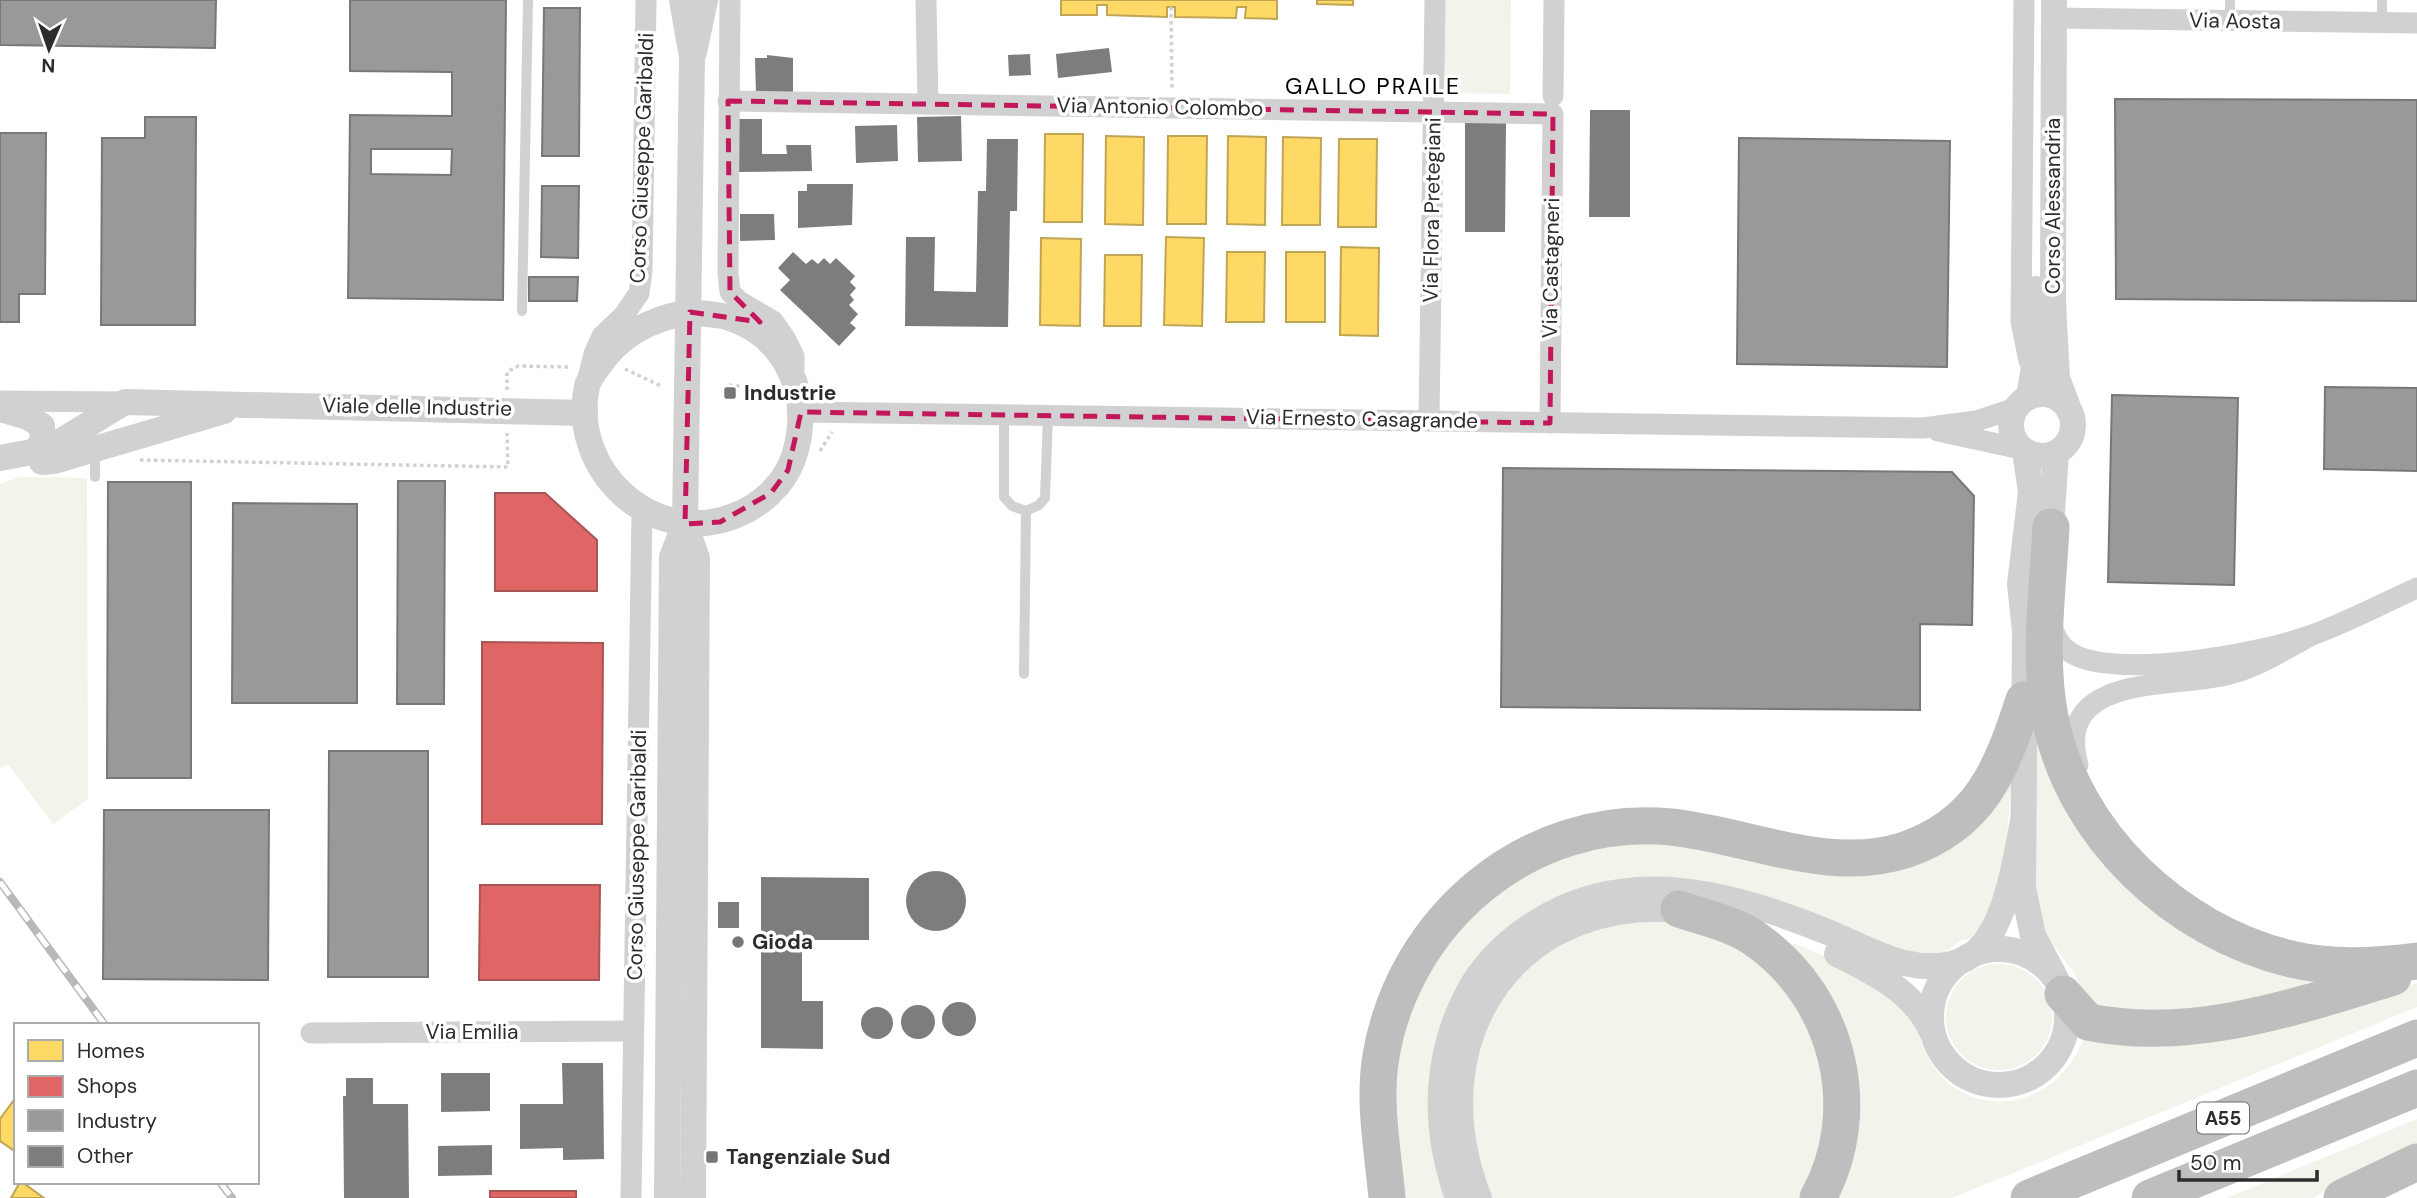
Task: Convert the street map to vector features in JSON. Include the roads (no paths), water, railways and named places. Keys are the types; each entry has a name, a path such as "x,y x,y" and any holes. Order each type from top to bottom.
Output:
{"highway":[{"path":"2051,527 2036,619 2045,690 2062,764 2095,828 2146,880 2172,901 2232,939 2291,960 2351,966 2417,961"},
{"path":"1387,1198 1378,1079 1390,1014 1421,948 1451,910 1492,875 1526,856 1587,833 1637,827 1699,831 1830,858 1853,859 1903,850 1948,828 1986,792 2006,753 2024,700"},
{"path":"1679,909 1730,926 1757,939 1797,975 1824,1020 1839,1068 1841,1131 1835,1159 1818,1198"},
{"path":"2059,987 2088,1021 2133,1027 2192,1026 2263,1015 2417,969"},
{"name":"A55","path":"2029,1198 2417,1038"},
{"name":"A55","path":"2150,1198 2417,1088"},
{"path":"2342,1198 2417,1161"}],"street":[{"name":"Corso Giuseppe Garibaldi","path":"646,0 642,271 639,293 598,345 587,383 585,413 592,445 605,476 628,501 642,511 685,524 720,522 747,511 771,493 789,470 799,442 794,356 773,321 739,301 730,292 730,0"},
{"name":"Corso Giuseppe Garibaldi","path":"667,1198 672,557 685,524 691,312 692,57 682,0"},
{"name":"Corso Giuseppe Garibaldi","path":"692,57 705,0"},
{"path":"926,0 928,104"},
{"name":"Via Flora Pretegiani","path":"1429,421 1435,0"},
{"name":"Via Castagneri","path":"1550,423 1554,0"},
{"name":"Corso Alessandria","path":"2024,0 2021,322 2026,393"},
{"path":"1479,1198 1464,1151 1458,1091 1469,1041 1491,994 1516,962 1550,936 1575,923 1623,909 1679,909 1737,918 1769,927 1839,955 1900,990 1924,1014 1937,1046 1955,1070 1981,1083 2011,1084 2038,1073 2058,1051 2067,1024 2059,987 2033,936 2027,911 2023,821 2024,700 2036,619 2021,555 2031,492 2023,450 2011,429 2026,393 2036,355 2049,6"},
{"name":"Corso Alessandria","path":"2049,6 2057,378 2069,410"},
{"name":"Via Aosta","path":"2049,6 2230,10 2382,23 2417,23"},
{"name":"Via Antonio Colombo","path":"728,101 1433,111 1553,105"},
{"path":"587,383 604,359 633,331 662,317 691,312 728,317 762,336 780,353 798,393"},
{"name":"Via Ernesto Casagrande","path":"798,393 831,413 1923,428 1976,421 2026,393"},
{"path":"2023,450 2038,456 2056,453 2064,447 2073,429 2069,410 2056,398 2047,394 2026,393"},
{"name":"Viale delle Industrie","path":"0,401 249,403 585,413"},
{"name":"Viale delle Industrie","path":"1,458 26,463 54,461 98,434 125,402"},
{"name":"Viale delle Industrie","path":"1,458 33,453 98,434 249,403"},
{"path":"0,409 29,417 42,426 43,441 33,453"},
{"name":"Via Ernesto Casagrande","path":"1923,428 2023,450"},
{"path":"2051,527 2056,453"},
{"name":"Corso Giuseppe Garibaldi","path":"631,1198 642,511"},
{"name":"Corso Giuseppe Garibaldi","path":"685,524 697,558 693,1198"},
{"path":"2146,880 2106,823 2081,778 2074,746 2081,720 2089,708 2116,690 2225,675 2267,661 2308,637 2417,588"},
{"path":"2036,619 2071,653 2098,661 2212,659 2308,637"},
{"path":"1932,1032 1930,1019 1936,992 1950,969 1989,935 2002,909 2023,821"},
{"path":"1458,1198 1446,1160 1440,1119 1442,1072 1452,1027 1477,978 1507,943 1569,904 1635,888 1681,890 1777,914 1903,962 1928,967 1963,960 1993,949 2011,950 2036,961 2059,987"},
{"name":"Via Emilia","path":"311,1033 633,1031"}],"lane":[{"path":"522,311 528,0"},
{"path":"2382,0 2382,23"},
{"path":"1004,415 1004,497 1012,506 1026,511 1039,505 1045,498 1048,415"},
{"path":"95,477 98,434"},
{"path":"1024,674 1026,511"}],"railway":[{"path":"0,882 104,1023"},
{"path":"222,1184 232,1198"}],"place":[{"name":"Industrie","path":"730,393"},
{"name":"Gioda","path":"738,942"},
{"name":"Tangenziale Sud","path":"712,1157"}],"district":[{"name":"GALLO PRAILE","path":"1373,86"}]}
